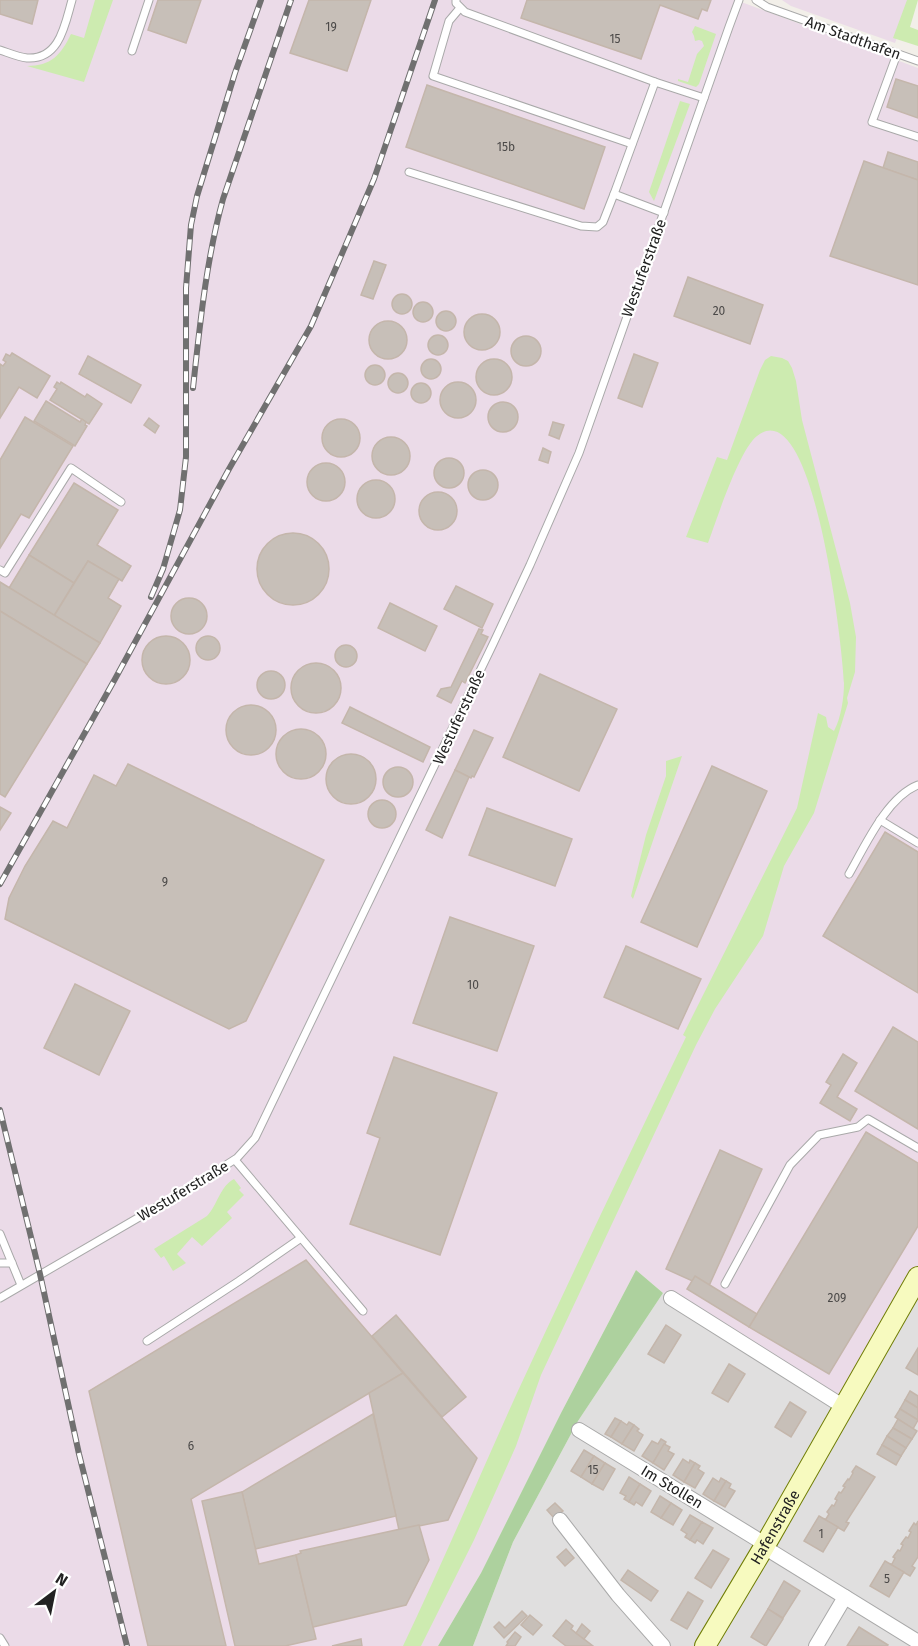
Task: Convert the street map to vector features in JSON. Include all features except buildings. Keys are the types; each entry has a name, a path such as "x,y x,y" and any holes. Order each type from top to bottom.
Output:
{"street":[{"name":"Hafenstraße","path":"705,1646 844,1407 911,1303 918,1277"},
{"path":"671,1298 844,1407"},
{"name":"Im Stollen","path":"579,1430 918,1642"},
{"path":"561,1520 618,1595 663,1646"},
{"path":"816,1646 845,1597"}],"lane":[{"path":"0,50 26,58 38,57 49,52 60,39 72,0"},
{"path":"132,51 149,0"},
{"path":"456,0 465,12 704,98"},
{"name":"Westuferstraße","path":"0,1298 235,1160 255,1138 530,566 579,453 739,0"},
{"name":"Am Stadthafen","path":"756,0 767,7 918,61"},
{"path":"460,8 449,21 433,75 632,144"},
{"path":"897,54 872,122 918,137"},
{"path":"409,172 581,226 597,227 603,222 655,81"},
{"path":"614,194 664,213"},
{"path":"0,570 5,573 71,468 121,502"},
{"path":"849,874 880,820 901,795 918,785"},
{"path":"880,820 918,843"},
{"path":"725,1284 790,1165 819,1135 858,1127 868,1119 918,1148"},
{"path":"235,1160 363,1311"},
{"path":"0,1234 21,1285"},
{"path":"147,1341 302,1238"},
{"path":"0,1263 12,1263"},
{"path":"0,1638 5,1646"}],"shaded area":[{"path":"0,0 736,0 918,68 918,1272 843,1405 672,1296 663,1293 636,1270 481,1573 438,1646 0,1646 0,1303 45,1276 43,1270 0,1295"},
{"path":"782,0 911,0 895,43 791,6"},
{"path":"918,1286 918,1646 473,1646 513,1542 578,1421 663,1293 671,1300"}],"green space":[{"path":"95,0 113,0 84,82 27,66 43,64 54,58 71,34 84,38"},
{"path":"907,0 918,0 910,27 918,30 918,46 893,38"},
{"path":"695,26 716,34 696,87 678,81 678,79 688,82 697,54 704,46 702,41 695,41 692,32"},
{"path":"680,101 690,104 654,201 649,192"},
{"path":"771,356 788,361 792,368 802,420 850,603 856,637 855,672 847,698 848,703 814,813 784,866 763,936 715,1009 696,1045 541,1375 516,1446 474,1540 421,1646 403,1646 517,1393 686,1037 683,1035 797,808 818,713 826,717 828,727 834,731 839,720 844,683 838,625 822,531 810,486 795,451 777,432 757,436 743,455 708,543 686,537 717,457 727,460 760,370 765,360"},
{"path":"682,756 633,899 631,896 646,835 666,776 666,761"},
{"path":"234,1179 244,1195 227,1212 232,1218 202,1246 192,1237 177,1254 186,1263 173,1271 164,1256 161,1258 154,1249 207,1216 225,1186"},
{"path":"636,1270 663,1293 578,1421 513,1542 473,1646 438,1646 481,1573"}],"railway":[{"path":"151,597 163,569 180,510 186,457 186,288 191,225 197,196 235,73 261,0"},
{"path":"193,388 201,316 217,222 291,0"},
{"path":"0,884 229,469 311,326 374,179 435,0"},
{"path":"0,1110 40,1274 79,1454 127,1646"}]}
